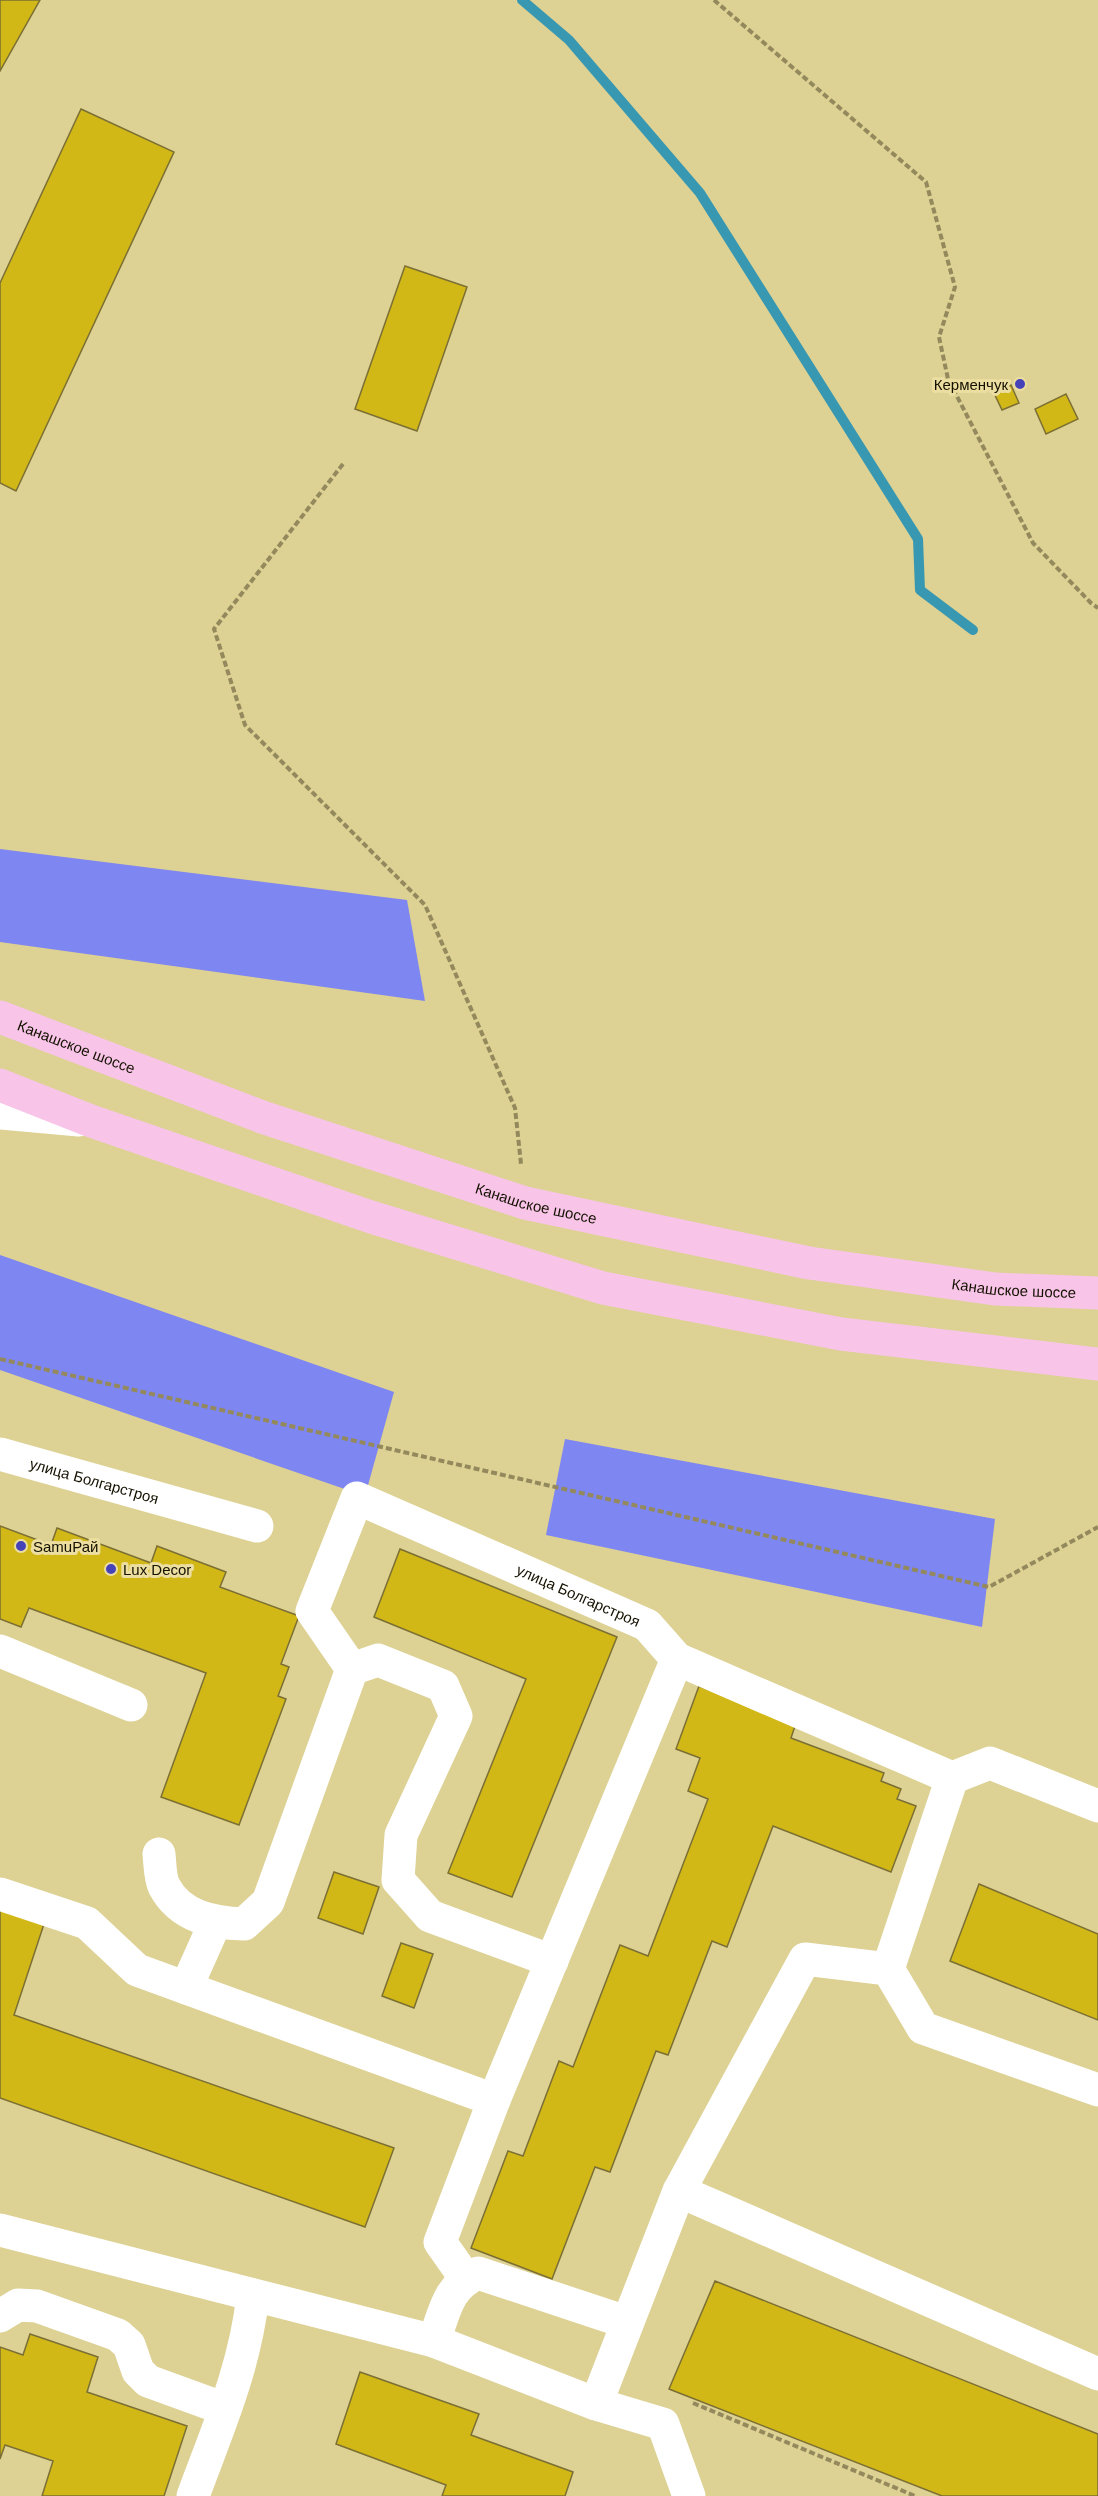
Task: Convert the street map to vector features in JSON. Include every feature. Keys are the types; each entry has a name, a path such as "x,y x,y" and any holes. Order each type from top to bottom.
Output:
{"main road":[{"name":"Канашское шоссе","path":"0,1017 262,1117 525,1203 810,1263 995,1289 1098,1293"},
{"path":"0,1085 91,1122 371,1217 603,1288 842,1334 1098,1364"}],"street":[{"path":"0,1113 91,1122"},
{"name":"улица Болгарстроя","path":"0,1454 257,1526"},
{"name":"улица Болгарстроя","path":"352,1669 312,1611 357,1498 647,1625 677,1659 952,1778"},
{"path":"0,1651 131,1705"},
{"path":"466,2278 440,2242 494,2100 677,1659"},
{"path":"159,1854 164,1886 184,1910 215,1923 244,1924 268,1902 352,1669 378,1660 443,1686 456,1716 401,1835 398,1880 430,1916 552,1960"},
{"path":"1098,1806 990,1763 952,1778 888,1968 923,2028 1098,2090"},
{"path":"0,1894 87,1923 137,1970 494,2100"},
{"path":"186,1988 215,1923"},
{"path":"596,2404 626,2322 679,2191 805,1959 888,1968"},
{"path":"679,2191 1098,2374"},
{"path":"0,2230 434,2341 596,2404 663,2424 689,2496"},
{"path":"434,2341 451,2293 466,2278 478,2273 626,2322"},
{"path":"193,2496 240,2371 248,2336 253,2295"},
{"path":"0,2316 18,2305 37,2306 118,2335 129,2345 138,2371 148,2381 225,2409"}],"path":[{"path":"714,0 926,182 955,287 939,337 948,379 1034,543 1098,608"},
{"path":"343,464 214,629 245,725 424,905 515,1108 525,1203"},
{"path":"0,1359 988,1587 1098,1527"},
{"path":"686,2400 915,2496"}],"shaded area":[{"path":"0,849 407,900 425,1001 0,942"},
{"path":"0,1255 394,1392 365,1496 0,1370"},
{"path":"565,1439 995,1519 982,1627 546,1535"}],"building":[{"path":"0,0 40,0 0,71"},
{"path":"81,109 174,152 16,491 0,483 0,283"},
{"path":"405,266 467,287 417,431 355,409"},
{"path":"1011,385 1019,403 1002,410 994,393"},
{"path":"1066,394 1078,419 1046,434 1035,409"},
{"path":"0,1526 51,1545 57,1528 151,1563 157,1546 226,1572 220,1587 299,1616 281,1664 289,1667 278,1696 286,1699 239,1825 161,1797 206,1673 29,1608 21,1627 0,1619"},
{"path":"400,1549 617,1637 512,1897 448,1873 526,1679 374,1617"},
{"path":"699,1686 796,1723 791,1738 884,1773 881,1781 901,1789 897,1799 916,1806 891,1872 773,1826 727,1947 712,1941 668,2055 656,2051 610,2172 595,2167 552,2279 471,2248 508,2151 523,2156 559,2061 573,2067 620,1945 648,1956 708,1799 688,1791 700,1758 676,1749"},
{"path":"334,1872 379,1887 363,1934 318,1918"},
{"path":"979,1884 1098,1934 1098,2020 950,1961"},
{"path":"0,1909 44,1924 14,2015 394,2148 365,2227 0,2098"},
{"path":"401,1943 433,1954 414,2008 382,1996"},
{"path":"715,2281 1098,2434 1098,2496 942,2496 669,2389"},
{"path":"30,2334 98,2357 87,2392 187,2426 164,2496 42,2496 53,2461 5,2445 0,2459 0,2347 23,2355"},
{"path":"360,2372 479,2414 471,2435 573,2472 565,2496 442,2496 446,2485 336,2444"}],"waterway":[{"path":"522,0 569,40 700,193 918,539 920,590 973,630"}],"place":[{"name":"Керменчук","path":"1020,384"},
{"name":"SamuРай","path":"21,1546"},
{"name":"Lux Decor","path":"111,1569"}]}
